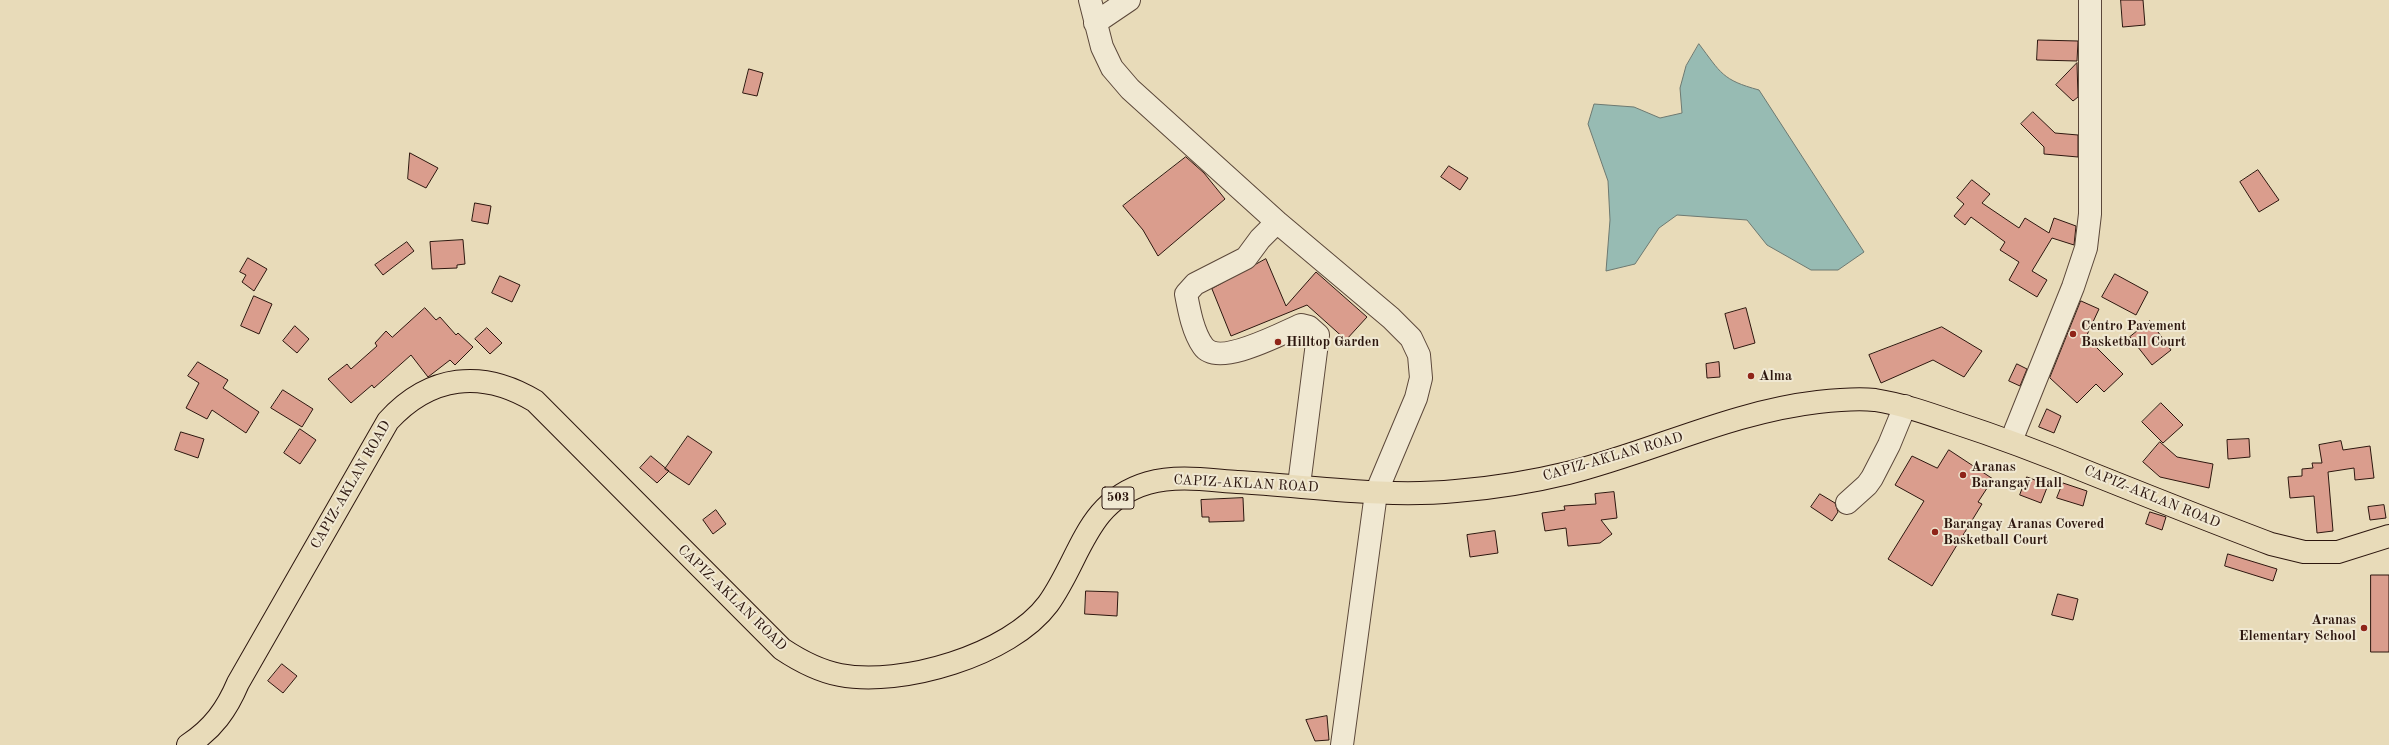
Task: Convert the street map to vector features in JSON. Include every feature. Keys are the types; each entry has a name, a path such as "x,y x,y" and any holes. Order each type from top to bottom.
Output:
{"main road":[{"name":"CAPIZ-AKLAN ROAD","path":"188,745 210,729 231,700 242,676 388,421 408,401 422,393 453,382 470,381 503,385 535,401 782,649 817,668 858,677 911,674 942,667 969,657 1022,629 1048,604 1097,516 1110,503 1139,486 1171,479 1299,485 1376,493 1452,492 1508,486 1570,472 1742,418 1816,402 1871,399 1905,406 2012,441 2271,544 2304,552 2338,552 2389,536"}],"street":[{"path":"1090,0 1102,47 1112,68 1130,89 1277,222 1391,318 1411,338 1419,356 1420,378 1416,398 1376,493 1342,745"},
{"path":"1095,23 1129,0"},
{"path":"2012,441 2073,287 2086,248 2090,214 2090,0"},
{"path":"1277,222 1260,239 1246,258 1194,284 1186,294 1190,316 1203,347 1213,353 1244,350 1301,325 1309,327 1318,336 1299,485"},
{"path":"1847,503 1870,481 1889,445 1905,406"}],"water":[{"path":"1699,44 1723,74 1737,83 1759,90 1864,252 1838,270 1811,270 1767,245 1747,220 1677,215 1659,228 1635,264 1606,271 1610,220 1608,181 1588,124 1594,104 1634,107 1660,118 1682,113 1680,88 1686,66"}],"building":[{"path":"2121,0 2143,0 2145,25 2123,27"},
{"path":"2038,40 2078,41 2077,61 2037,60"},
{"path":"2077,63 2078,97 2073,101 2056,85"},
{"path":"749,69 763,73 757,96 743,93"},
{"path":"2033,112 2055,133 2078,135 2078,157 2044,154 2044,147 2021,124"},
{"path":"410,153 438,168 426,188 408,179"},
{"path":"1186,157 1204,173 1225,199 1158,256 1143,230 1123,206"},
{"path":"1449,166 1468,178 1460,190 1441,177"},
{"path":"2258,170 2279,200 2259,212 2240,182"},
{"path":"1972,180 1990,194 1982,203 2019,228 2025,218 2049,233 2054,218 2076,226 2074,245 2052,238 2032,271 2047,280 2037,297 2009,280 2019,262 2000,250 2005,242 1971,217 1965,225 1954,216 1964,204 1957,198"},
{"path":"475,203 491,206 488,224 472,221"},
{"path":"463,240 465,264 457,265 457,268 432,269 430,242"},
{"path":"407,242 414,251 383,275 375,265"},
{"path":"248,258 267,269 254,291 242,282 246,275 240,272"},
{"path":"1266,259 1286,306 1316,272 1367,317 1346,340 1307,305 1231,336 1212,289"},
{"path":"2115,274 2148,292 2136,315 2102,297"},
{"path":"500,276 520,285 512,302 492,293"},
{"path":"254,296 272,304 259,334 241,326"},
{"path":"2081,301 2099,309 2086,337 2123,374 2104,392 2096,384 2077,403 2050,378"},
{"path":"425,308 436,320 440,317 456,335 458,333 473,347 455,365 450,360 428,377 411,355 374,388 372,385 351,403 328,379 347,364 351,369 377,346 375,343 386,331 392,337"},
{"path":"1746,308 1755,343 1734,349 1725,314"},
{"path":"2150,321 2171,350 2152,365 2130,337"},
{"path":"295,326 309,339 297,353 283,341"},
{"path":"1942,327 1982,351 1964,377 1933,360 1881,383 1869,355"},
{"path":"487,328 502,343 490,354 475,339"},
{"path":"198,362 228,380 223,388 259,412 246,433 212,410 207,419 186,408 199,383 188,376"},
{"path":"1719,362 1720,377 1707,378 1706,364"},
{"path":"2017,364 2027,369 2020,386 2009,381"},
{"path":"283,390 313,409 302,427 271,408"},
{"path":"2161,403 2183,425 2163,443 2142,422"},
{"path":"2047,409 2061,416 2054,433 2039,427"},
{"path":"300,429 316,440 300,464 284,453"},
{"path":"181,432 204,439 198,458 175,450"},
{"path":"688,436 712,452 689,485 665,469"},
{"path":"2249,439 2250,457 2228,459 2227,440"},
{"path":"2341,441 2343,450 2370,446 2374,478 2355,480 2354,468 2328,472 2333,531 2317,533 2314,496 2290,498 2288,477 2302,476 2302,469 2313,468 2312,463 2322,463 2319,445"},
{"path":"2160,442 2177,457 2213,464 2209,488 2160,477 2143,462"},
{"name":"Barangay Aranas Covered Basketball Court","path":"1949,450 1993,479 1978,502 1982,504 1932,586 1888,559 1924,501 1895,485 1912,456 1937,468"},
{"path":"651,456 669,471 657,483 640,468"},
{"path":"2027,477 2048,485 2041,503 2020,495"},
{"path":"2063,483 2087,491 2083,506 2057,498"},
{"path":"1614,492 1617,518 1601,520 1612,534 1600,543 1568,546 1566,528 1545,531 1542,513 1565,510 1564,506 1596,504 1595,494"},
{"path":"1820,494 1835,503 1838,512 1832,521 1811,507"},
{"path":"1243,498 1244,521 1209,522 1209,517 1202,517 1201,500"},
{"path":"2384,505 2386,518 2370,520 2368,507"},
{"path":"716,510 726,524 713,534 703,520"},
{"path":"2150,512 2166,517 2162,530 2146,524"},
{"path":"1495,531 1498,553 1470,557 1467,535"},
{"path":"2228,554 2277,569 2273,581 2225,566"},
{"path":"2371,575 2389,575 2389,652 2371,652"},
{"path":"1086,591 1118,592 1117,616 1085,614"},
{"path":"2058,594 2078,599 2073,620 2052,615"},
{"path":"282,664 297,676 283,693 268,681"},
{"path":"1327,716 1329,740 1315,741 1306,720"}],"place":[{"name":"Centro Pavement Basketball Court","path":"2073,334"},
{"name":"Hilltop Garden","path":"1278,342"},
{"name":"Alma","path":"1751,376"},
{"name":"Aranas Barangay Hall","path":"1963,475"},
{"name":"Barangay Aranas Covered Basketball Court","path":"1935,532"},
{"name":"Aranas Elementary School","path":"2364,628"}]}
